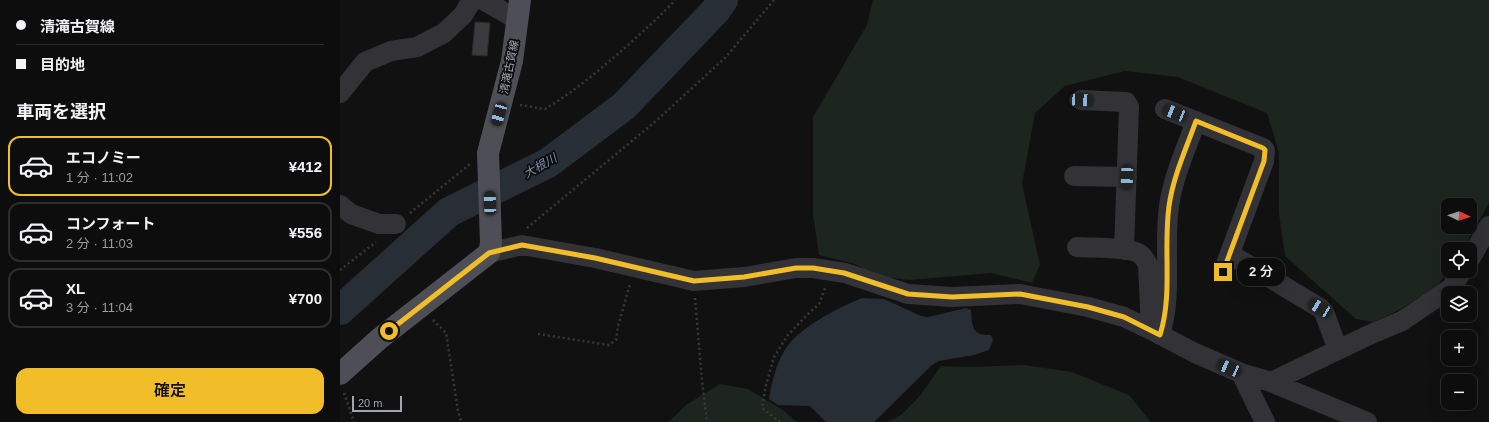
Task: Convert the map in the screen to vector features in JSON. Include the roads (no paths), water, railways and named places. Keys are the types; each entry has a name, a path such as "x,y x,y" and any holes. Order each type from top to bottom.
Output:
{"main road":[{"name":"清滝古賀線","path":"490,248 489,158 512,61 519,10"},
{"path":"341,380 379,339 490,248"}],"street":[{"path":"340,93 365,62 391,51 417,47 444,33 463,15 472,0"},
{"path":"483,0 519,10"},
{"path":"1081,100 1126,102 1129,107 1124,250"},
{"path":"1165,109 1265,150 1264,161 1223,272"},
{"path":"1155,332 1165,319 1167,289 1166,250 1169,206 1175,178 1196,121"},
{"path":"1074,176 1127,177"},
{"path":"340,205 351,214 379,224 396,224"},
{"path":"1477,247 1489,226"},
{"path":"490,248 522,245 595,258 694,281 744,277 796,268 844,273 908,294 952,297 1020,294 1088,307 1124,317 1195,354 1240,373 1271,382 1367,422"},
{"path":"1077,247 1124,250 1139,253 1145,259 1148,265 1155,332"},
{"path":"1230,254 1320,308 1324,312 1338,350"},
{"path":"1271,382 1369,335 1402,321 1451,288 1457,278"},
{"path":"1240,373 1265,422"}],"waterway":[{"name":"大根川","path":"340,310 449,212 548,163 624,106 716,10 723,0"}]}
